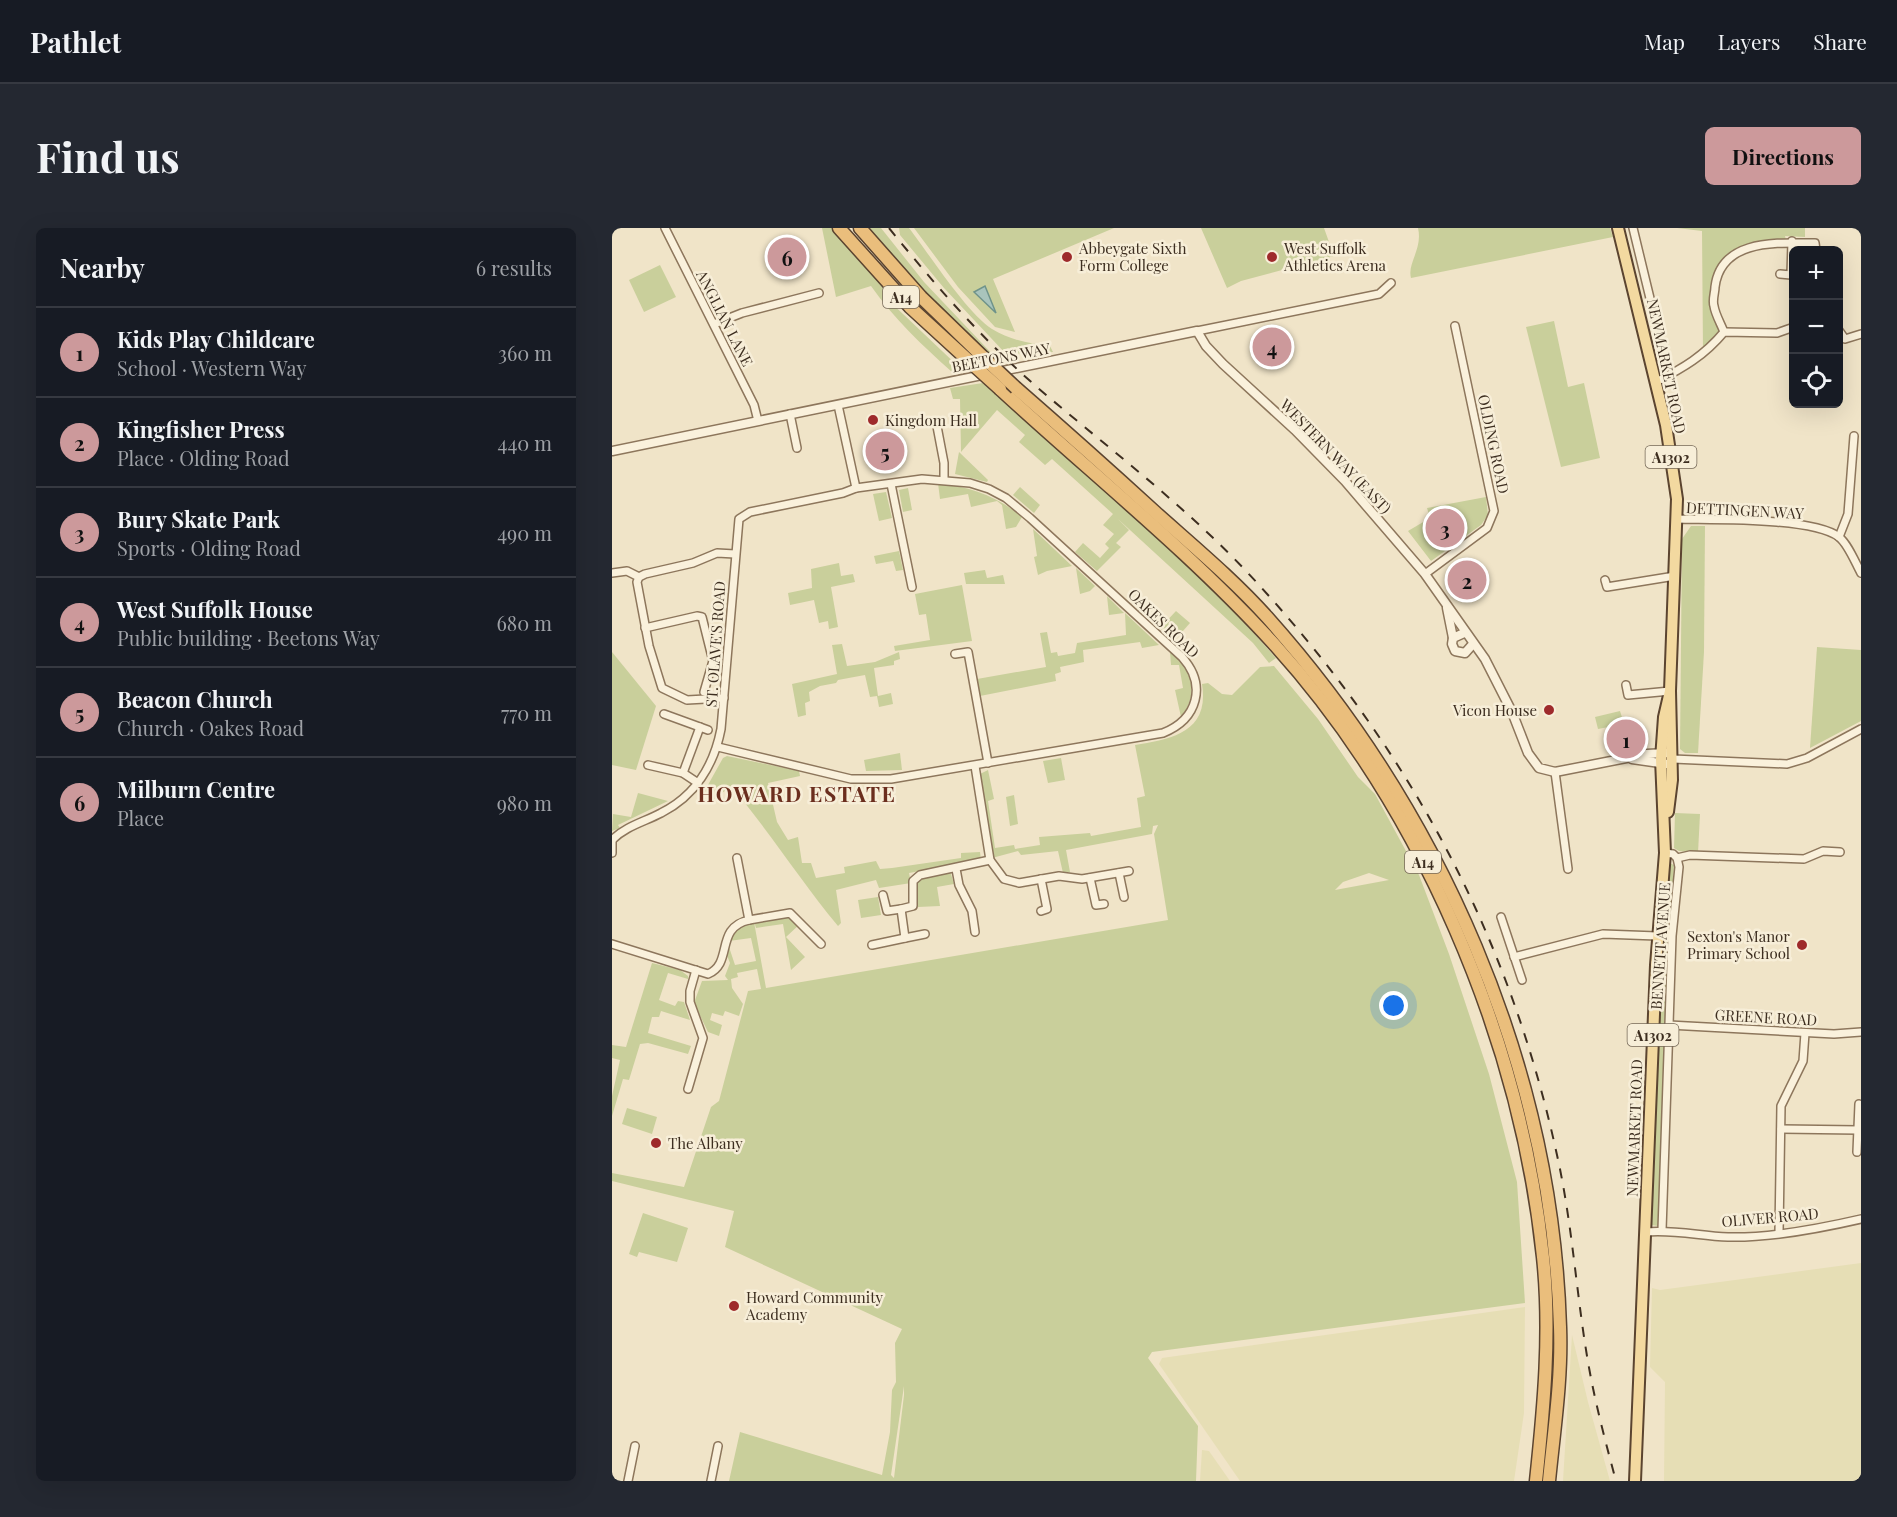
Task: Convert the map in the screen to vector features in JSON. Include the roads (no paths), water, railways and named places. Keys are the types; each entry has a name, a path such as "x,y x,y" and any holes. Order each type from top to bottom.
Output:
{"highway":[{"name":"A14","path":"839,228 910,307 1206,573 1272,642 1339,724 1378,782 1416,848 1454,929 1482,1001 1504,1066 1527,1152 1543,1258 1546,1303 1544,1398 1536,1481"},
{"name":"A14","path":"860,228 921,297 983,357 1210,561 1265,615 1332,694 1423,834 1451,892 1493,990 1517,1062 1546,1188 1555,1248 1560,1328 1549,1481"}],"main road":[{"name":"NEWMARKET ROAD","path":"1618,228 1656,382 1671,455 1677,519 1670,691 1673,759 1665,839"},
{"name":"NEWMARKET ROAD","path":"1635,1481 1658,936 1665,853 1662,752 1664,717 1670,691"}],"street":[{"name":"ANGLIAN LANE","path":"665,228 754,405 758,421"},
{"name":"NEWMARKET ROAD","path":"1633,228 1655,319"},
{"path":"1724,332 1713,305 1716,277 1730,257 1755,245 1792,241 1815,243 1815,246"},
{"path":"1779,274 1791,274 1792,241"},
{"name":"BEETONS WAY","path":"612,451 1379,294 1391,283"},
{"path":"714,324 742,313 819,293"},
{"name":"OLDING ROAD","path":"1425,574 1487,528 1494,511 1455,326"},
{"path":"1724,332 1776,333 1789,329"},
{"name":"WESTERN WAY (EAST)","path":"1197,332 1206,346 1223,364 1295,430 1345,481 1425,574 1464,633"},
{"path":"1656,382 1689,365 1708,351 1724,332"},
{"path":"1843,336 1845,339 1861,334"},
{"path":"838,405 856,488"},
{"path":"790,414 797,448"},
{"path":"936,421 944,463 944,480"},
{"path":"1854,436 1848,514 1839,537 1861,573"},
{"name":"OAKES ROAD","path":"718,747 851,779 891,779 1163,733 1182,722 1191,712 1195,700 1196,683 1192,668 1017,507 981,486 944,480 922,479 856,488"},
{"path":"891,484 912,587"},
{"name":"ST. OLAVE'S ROAD","path":"612,840 621,830 662,813 698,783 718,747 724,698 737,523 745,514 843,493 856,488"},
{"name":"DETTINGEN WAY","path":"1677,519 1800,524 1839,537"},
{"path":"612,573 627,571 639,577 693,563 717,553 735,554"},
{"path":"1605,580 1607,587 1675,576"},
{"path":"639,577 637,582 645,628 658,680 664,690 687,699 724,698"},
{"name":"WESTERN WAY (EAST)","path":"1446,607 1453,638"},
{"path":"645,628 697,615 705,621 713,644 713,661 704,692"},
{"path":"1471,648 1462,654 1455,651 1452,644 1453,638 1464,633 1470,636 1471,648 1487,664 1512,712 1533,763 1539,768 1555,772 1662,752 1673,759 1787,764 1807,758 1861,729"},
{"path":"955,654 968,652 988,763"},
{"path":"1626,684 1628,695 1670,691"},
{"path":"664,714 708,730"},
{"path":"683,773 700,727"},
{"path":"1632,759 1662,765 1673,759"},
{"path":"648,765 683,773 698,783"},
{"path":"975,766 990,860 999,874 1009,882 1019,884 1059,876 1090,878 1129,871"},
{"path":"1555,772 1568,869"},
{"path":"612,840 612,853"},
{"path":"1665,853 1673,854 1677,858 1690,855 1804,859 1823,851 1840,852"},
{"path":"737,858 749,920"},
{"name":"BENNETT AVENUE","path":"1662,1230 1677,858"},
{"path":"883,895 887,911 913,906 913,882 920,875 990,860"},
{"path":"956,868 959,885 972,911 975,932"},
{"path":"1119,873 1124,897"},
{"path":"1090,878 1096,905 1104,904"},
{"path":"1041,879 1047,909 1041,911"},
{"path":"901,909 905,938"},
{"path":"612,944 708,974 718,967 729,930 734,925 790,913 821,944"},
{"path":"1501,917 1522,980"},
{"path":"873,945 925,934"},
{"path":"1514,957 1603,934 1658,936"},
{"path":"688,1089 703,1038 690,1002 690,991 696,970"},
{"name":"GREENE ROAD","path":"1669,1025 1805,1033 1861,1032"},
{"path":"1779,1232 1781,1106 1803,1061 1805,1033"},
{"path":"1857,1152 1859,1104"},
{"path":"1781,1130 1857,1130"},
{"name":"OLIVER ROAD","path":"1645,1232 1662,1230 1729,1237 1861,1220"},
{"path":"628,1481 635,1446"},
{"path":"711,1481 718,1446"}],"water":[{"path":"985,286 996,313 974,292"}],"railway":[{"path":"889,228 942,291 998,351 1038,388 1197,523 1247,572 1303,636 1355,702 1401,771 1442,842 1479,916 1510,992 1536,1072 1562,1180 1590,1372 1616,1481"}],"place":[{"name":"Milburn Centre","path":"787,257"},
{"name":"Abbeygate Sixth Form College","path":"1067,257"},
{"name":"West Suffolk Athletics Arena","path":"1272,257"},
{"name":"West Suffolk House","path":"1272,347"},
{"name":"Kingdom Hall","path":"873,420"},
{"name":"Beacon Church","path":"885,451"},
{"name":"Bury Skate Park","path":"1445,528"},
{"name":"Kingfisher Press","path":"1467,580"},
{"name":"Vicon House","path":"1549,710"},
{"name":"Kids Play Childcare","path":"1626,739"},
{"name":"Sexton's Manor Primary School","path":"1802,945"},
{"name":"The Albany","path":"656,1143"},
{"name":"Howard Community Academy","path":"734,1306"}],"district":[{"name":"HOWARD ESTATE","path":"797,793"}]}
